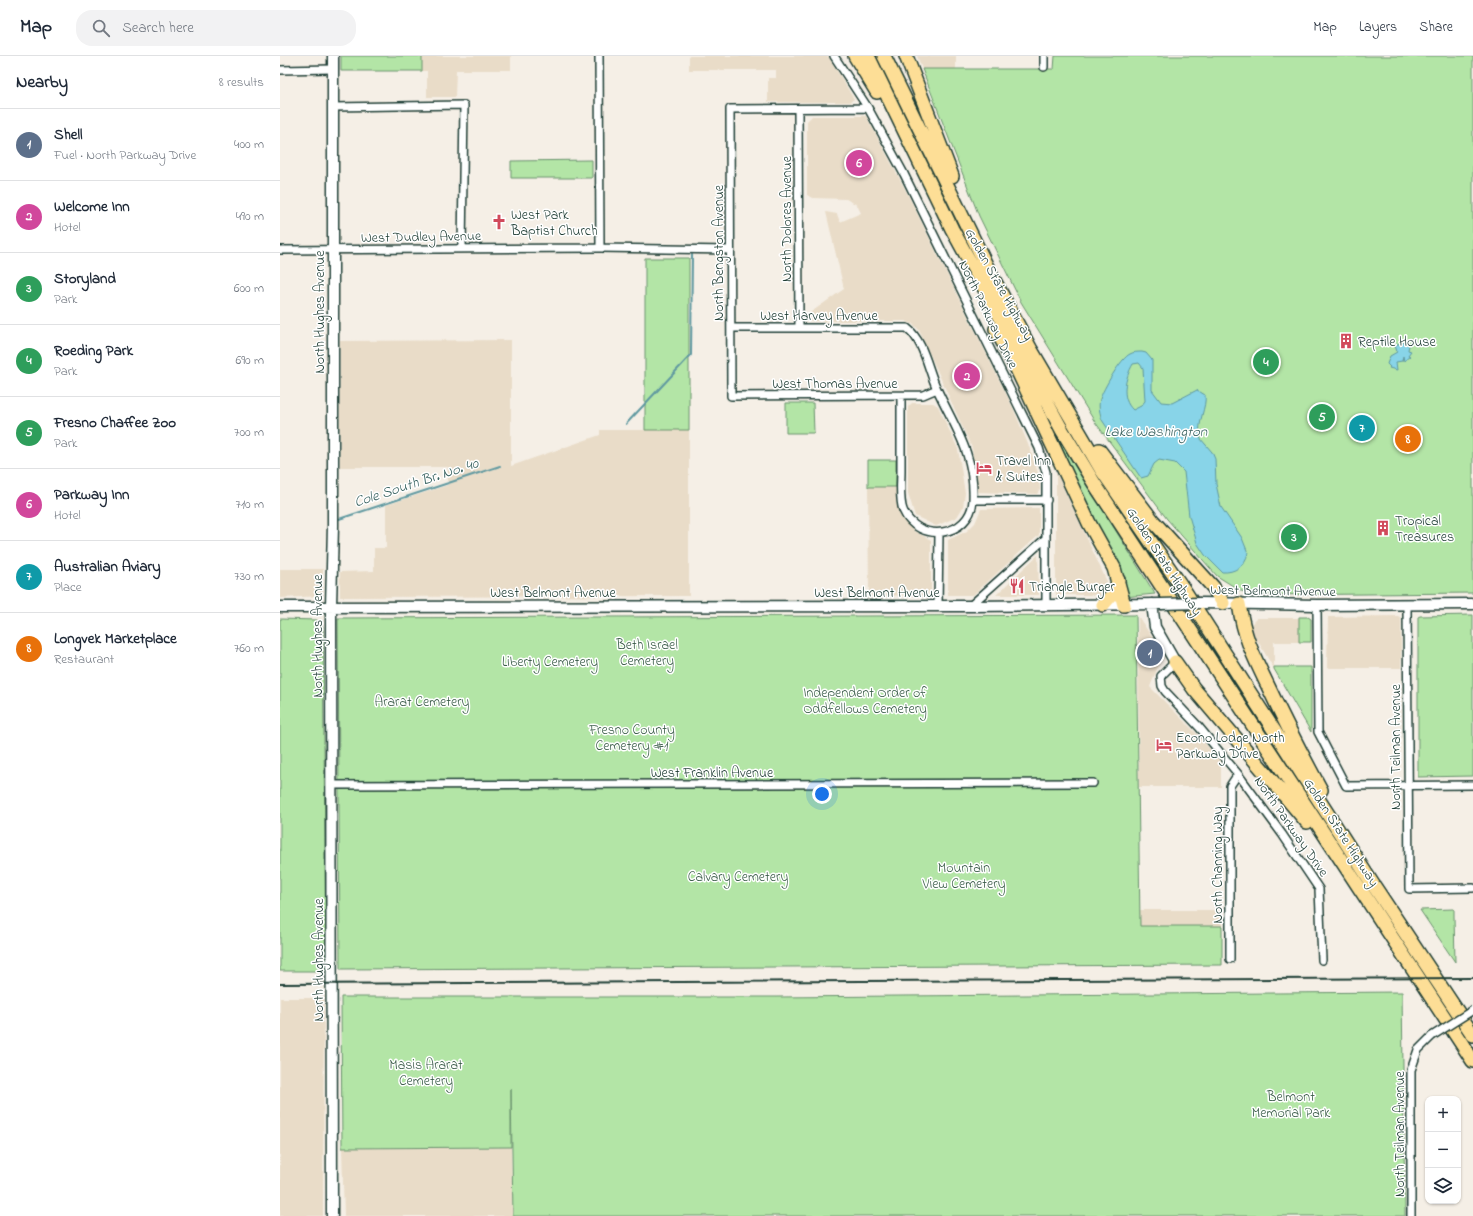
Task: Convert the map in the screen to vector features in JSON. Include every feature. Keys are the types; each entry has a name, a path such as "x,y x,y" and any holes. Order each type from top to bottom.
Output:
{"highway":[{"path":"856,56 894,126 906,136"},
{"name":"Golden State Highway","path":"868,56 952,229 1062,430 1094,483 1473,1061"},
{"name":"Golden State Highway","path":"884,56 987,267 1059,398 1101,469 1184,590 1372,883 1473,1035"},
{"path":"906,56 987,267"},
{"path":"952,229 974,288 1015,365 1086,517 1114,568 1124,605"},
{"path":"1059,398 1080,423 1154,521 1213,588 1223,603"},
{"path":"1103,605 1116,590 1118,580"},
{"path":"1239,604 1246,639 1283,719 1372,883"},
{"path":"1175,662 1194,690 1290,800 1351,875"}],"main road":[{"name":"North Hughes Avenue","path":"332,1216 331,606 333,56"},
{"name":"West Belmont Avenue","path":"280,607 970,606 1200,603 1317,605 1473,604"},
{"path":"1157,604 1155,627 1175,662"}],"street":[{"path":"599,56 600,248"},
{"name":"North Parkway Drive","path":"834,56 868,108 904,174 1039,448 1046,472 1046,605"},
{"path":"1044,56 1044,67"},
{"path":"280,70 333,70"},
{"path":"333,107 464,105 462,249"},
{"path":"798,109 868,108"},
{"name":"North Bengston Avenue","path":"731,396 730,109 798,109"},
{"name":"North Dolores Avenue","path":"798,109 799,328"},
{"name":"West Dudley Avenue","path":"280,250 600,248 730,250"},
{"name":"West Harvey Avenue","path":"731,328 907,328 915,334 937,389"},
{"path":"900,396 902,506 906,515 916,526 928,532 939,534 951,530 963,521 971,509 973,500 966,446 937,389"},
{"name":"West Thomas Avenue","path":"731,396 900,396 923,395 937,389"},
{"path":"973,500 1047,500"},
{"path":"938,606 939,534"},
{"path":"970,606 1046,538"},
{"path":"1317,605 1318,732 1346,786 1473,785"},
{"name":"North Teilman Avenue","path":"1407,605 1409,888 1473,888"},
{"name":"North Parkway Drive","path":"1175,662 1162,674 1162,686 1238,774 1282,834 1319,889 1322,960"},
{"name":"North Channing Way","path":"1230,959 1230,786 1238,774"},
{"name":"West Franklin Avenue","path":"331,785 1093,783"},
{"name":"North Teilman Avenue","path":"1411,1216 1411,1070 1418,1050 1432,1036 1473,1010"}],"shaded area":[{"path":"422,56 511,56 511,70 456,70 455,97 427,97 427,71 422,71"},
{"path":"689,56 828,56 854,99 850,102 768,102 768,78 776,78 776,70 689,70"},
{"path":"917,56 956,56 956,69 922,69"},
{"path":"812,116 866,116 905,189 1013,408 1030,449 1039,476 1040,490 1037,494 978,492 972,448 919,330 913,324 905,321 812,321 807,315 844,289 826,212 837,214 840,222 861,213 857,205 846,199 812,198 807,195 807,121"},
{"path":"511,340 511,466 600,435 600,430 689,430 689,596 340,597 340,572 374,571 374,548 386,548 386,505 448,485 448,467 340,467 340,341"},
{"path":"912,403 933,403 938,406 958,449 965,493 963,507 957,517 936,526 915,516 908,493 908,407"},
{"path":"1056,472 1109,586 1101,595 1056,595"},
{"path":"868,487 896,487 896,502 903,520 914,531 931,540 931,595 869,596"},
{"path":"1039,508 1039,535 973,595 948,595 948,540 967,531 975,523 981,509"},
{"path":"1038,555 1039,595 996,595 1023,569"},
{"path":"280,569 323,569 323,596 280,598"},
{"path":"1138,616 1163,654 1150,687 1195,732 1221,762 1221,787 1139,787"},
{"path":"1398,616 1401,618 1401,668 1327,668 1328,617"},
{"path":"1257,618 1299,618 1299,642 1274,642 1274,669 1249,626"},
{"path":"1140,910 1222,910 1222,926 1140,927"},
{"path":"280,998 324,998 323,1216 280,1216"},
{"path":"511,1147 513,1216 344,1216 342,1148"}],"green space":[{"path":"341,56 422,56 422,71 341,71"},
{"path":"1055,56 1473,56 1473,593 1261,595 1241,591 1217,576 1167,519 1095,422 1021,302 979,216 922,69 1054,69"},
{"path":"592,160 592,178 511,178 511,161"},
{"path":"645,258 689,258 689,430 645,430"},
{"path":"786,403 813,403 814,433 786,433"},
{"path":"1046,418 1155,594 1124,597"},
{"path":"868,460 896,460 896,487 868,487"},
{"path":"1136,615 1140,926 1222,926 1222,965 340,969 338,618"},
{"path":"1473,615 1473,776 1418,777 1418,617"},
{"path":"1299,617 1308,617 1311,619 1311,642 1299,642"},
{"path":"280,619 317,620 323,627 326,971 280,971"},
{"path":"1274,667 1311,667 1311,732 1274,669"},
{"path":"1454,909 1454,916 1455,962 1420,910"},
{"name":"Belmont Memorial Park","path":"1402,992 1405,1216 513,1216 511,1089 511,1147 342,1148 341,997 777,997"}],"water":[{"path":"1405,342 1409,345 1408,350 1411,351 1408,355 1410,356 1404,361 1403,356 1402,361 1396,362 1397,370 1389,368 1390,367 1387,364 1390,356 1397,352 1395,345"},
{"name":"Lake Washington","path":"1140,352 1146,353 1152,360 1152,390 1161,402 1172,403 1197,390 1205,395 1205,405 1199,432 1200,438 1212,452 1215,459 1216,484 1221,507 1242,538 1248,553 1247,558 1242,565 1235,570 1222,572 1205,555 1197,543 1189,516 1184,472 1175,463 1159,460 1154,464 1148,476 1141,478 1102,420 1099,402 1108,381 1126,357 1130,354","holes":["1139,363 1143,368 1145,401 1141,406 1133,410 1126,400 1126,382 1133,364"]}],"waterway":[{"name":"Cole South Br. No. 40","path":"626,424 691,355 692,255"},
{"name":"Cole South Br. No. 40","path":"339,519 500,466"}],"railway":[{"path":"280,984 1473,978"}],"place":[{"name":"Parkway Inn","path":"859,163"},
{"name":"West Park Baptist Church","path":"499,222"},
{"name":"Reptile House","path":"1346,341"},
{"name":"Roeding Park","path":"1266,362"},
{"name":"Welcome Inn","path":"967,376"},
{"name":"Fresno Chaffee Zoo","path":"1322,417"},
{"name":"Australian Aviary","path":"1362,428"},
{"name":"Longvek Marketplace","path":"1408,439"},
{"name":"Travel Inn & Suites","path":"984,468"},
{"name":"Tropical Treasures","path":"1383,528"},
{"name":"Storyland","path":"1294,537"},
{"name":"Triangle Burger","path":"1017,586"},
{"name":"Shell","path":"1150,653"},
{"name":"Econo Lodge North Parkway Drive","path":"1164,745"}],"park label":[{"name":"Beth Israel Cemetery","path":"647,652"},
{"name":"Liberty Cemetery","path":"550,661"},
{"name":"Independent Order of Oddfellows Cemetery","path":"865,700"},
{"name":"Ararat Cemetery","path":"422,701"},
{"name":"Fresno County Cemetery #1","path":"632,738"},
{"name":"Calvary Cemetery","path":"738,876"},
{"name":"Mountain View Cemetery","path":"964,876"},
{"name":"Masis Ararat Cemetery","path":"426,1072"}]}
